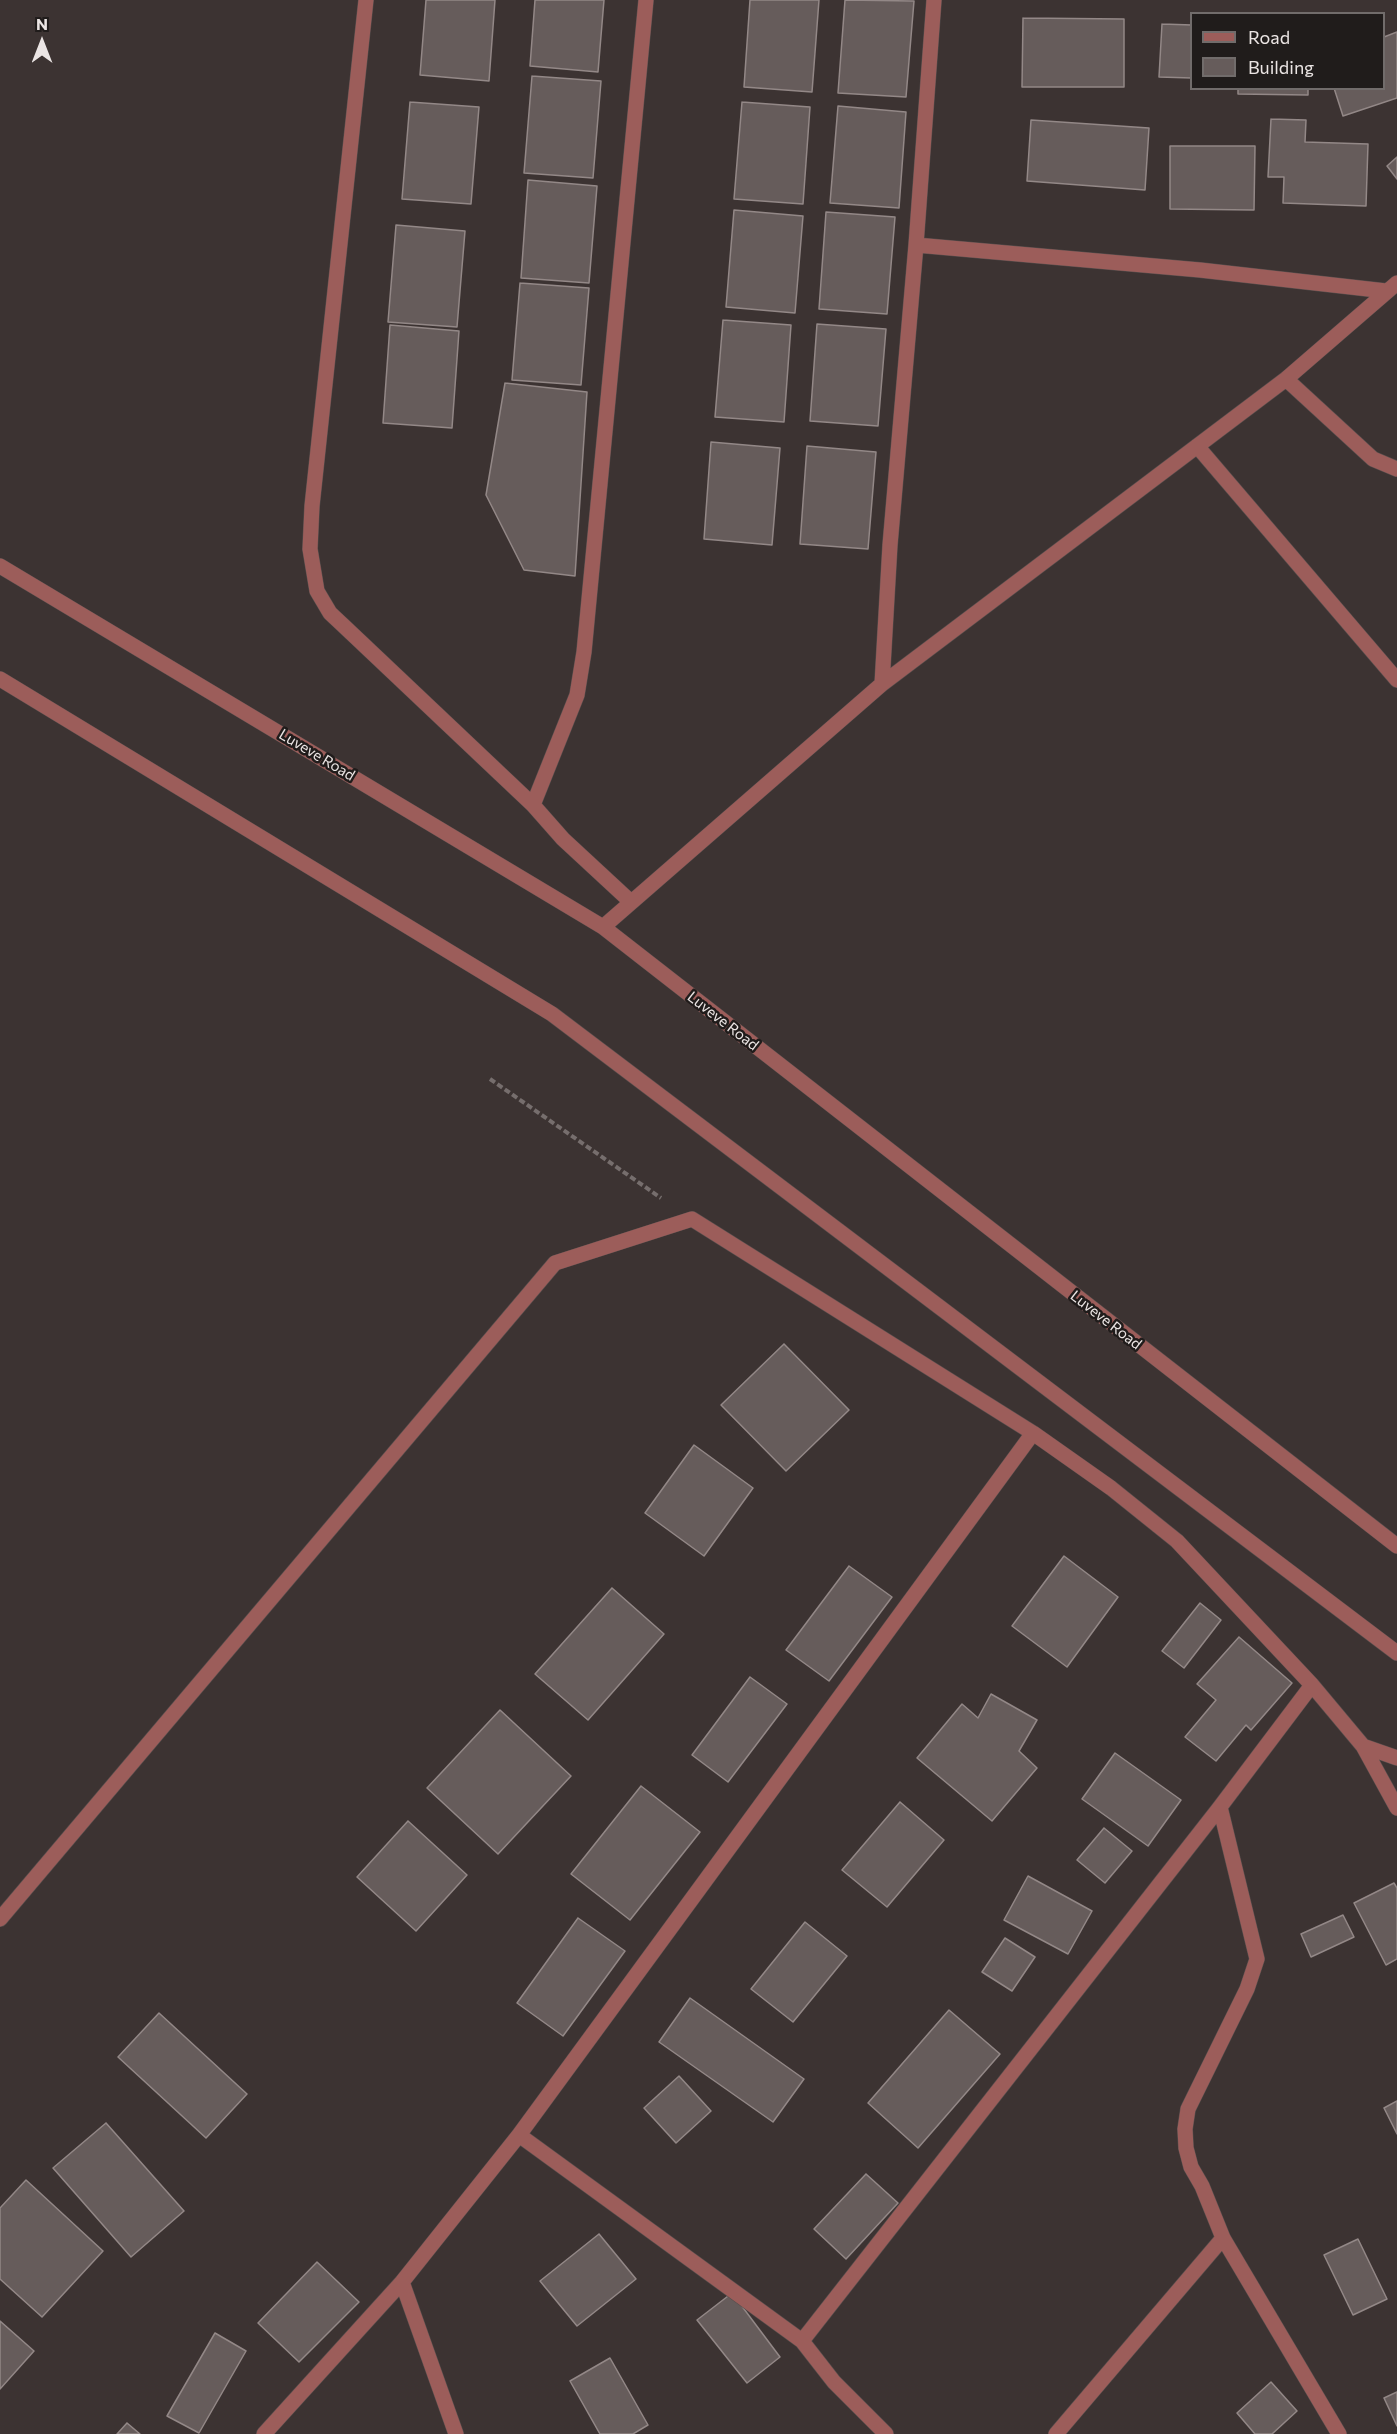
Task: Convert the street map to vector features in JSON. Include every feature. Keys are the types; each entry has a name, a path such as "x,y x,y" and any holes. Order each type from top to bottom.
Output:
{"street":[{"path":"366,0 312,506 310,549 317,591 330,613 346,629 533,805 562,839 631,902"},
{"path":"533,805 577,695 584,652 646,0"},
{"path":"882,684 890,545 934,0"},
{"path":"916,245 1391,287"},
{"path":"603,927 882,684 1286,379 1391,287"},
{"path":"1286,379 1373,459 1397,470"},
{"path":"1197,446 1397,680"},
{"name":"Luveve Road","path":"0,566 603,927 1397,1546"},
{"path":"0,679 552,1014 1397,1653"},
{"path":"0,1919 555,1263 692,1219 1033,1432 1112,1488 1177,1541 1312,1685 1363,1746 1397,1809"},
{"path":"264,2434 402,2282 519,2135 1033,1432"},
{"path":"802,2341 1312,1685"},
{"path":"1363,1746 1397,1758"},
{"path":"1220,1806 1257,1959 1247,1989 1188,2109 1185,2129 1186,2148 1191,2167 1202,2186 1223,2238 1339,2434"},
{"path":"519,2135 802,2341 834,2382 886,2434"},
{"path":"1056,2434 1223,2238"},
{"path":"402,2282 456,2434"}],"path":[{"path":"489,1079 692,1219"}],"building":[{"path":"426,0 495,0 489,81 420,75"},
{"path":"535,0 604,0 598,72 530,66"},
{"path":"750,0 819,0 812,92 744,87"},
{"path":"845,0 914,1 906,97 838,93"},
{"path":"1023,18 1124,19 1124,87 1022,87"},
{"path":"1162,24 1190,25 1190,78 1159,77"},
{"path":"1397,32 1397,98 1343,116 1335,90 1385,90 1385,37"},
{"path":"532,76 601,81 593,178 524,173"},
{"path":"1238,90 1308,90 1308,95 1238,94"},
{"path":"410,102 479,107 471,204 402,199"},
{"path":"742,102 810,107 803,204 734,199"},
{"path":"838,106 906,112 899,208 830,203"},
{"path":"1271,119 1306,120 1305,142 1368,144 1366,206 1283,203 1284,177 1268,177"},
{"path":"1031,120 1149,128 1145,190 1027,181"},
{"path":"1170,146 1255,146 1254,210 1170,209"},
{"path":"1397,157 1397,179 1387,166"},
{"path":"528,180 597,186 589,283 521,278"},
{"path":"734,210 803,216 795,313 726,307"},
{"path":"826,212 895,217 887,314 819,309"},
{"path":"396,225 465,231 457,327 388,322"},
{"path":"520,283 589,288 581,385 512,380"},
{"path":"723,320 791,325 784,422 715,417"},
{"path":"817,324 886,329 878,426 810,421"},
{"path":"390,325 459,331 452,428 383,423"},
{"path":"505,383 587,392 575,576 524,570 486,495"},
{"path":"711,442 780,448 772,545 704,539"},
{"path":"807,446 876,452 868,549 800,544"},
{"path":"784,1344 849,1410 786,1471 721,1405"},
{"path":"694,1445 753,1488 704,1556 645,1513"},
{"path":"1064,1556 1118,1597 1067,1667 1012,1626"},
{"path":"849,1566 892,1597 829,1681 786,1650"},
{"path":"612,1588 664,1634 588,1720 535,1674"},
{"path":"1200,1603 1221,1620 1184,1668 1162,1651"},
{"path":"1239,1637 1292,1683 1251,1730 1246,1725 1216,1761 1185,1737 1216,1700 1197,1684"},
{"path":"750,1677 787,1704 728,1782 692,1755"},
{"path":"991,1694 1037,1720 1019,1751 1037,1768 992,1821 917,1758 962,1704 978,1718"},
{"path":"500,1710 571,1776 498,1854 427,1788"},
{"path":"1115,1753 1181,1800 1148,1846 1082,1799"},
{"path":"641,1786 700,1832 630,1920 571,1874"},
{"path":"900,1802 944,1840 887,1907 842,1870"},
{"path":"408,1821 467,1875 416,1931 357,1877"},
{"path":"1104,1828 1132,1851 1105,1883 1077,1860"},
{"path":"1028,1876 1092,1911 1068,1954 1004,1920"},
{"path":"1394,1883 1397,1888 1397,1959 1386,1965 1354,1903"},
{"path":"1343,1915 1354,1937 1311,1957 1301,1934"},
{"path":"578,1918 625,1951 563,2036 517,2003"},
{"path":"805,1922 847,1956 793,2022 751,1989"},
{"path":"1005,1938 1035,1957 1012,1991 982,1972"},
{"path":"690,1998 804,2079 773,2122 659,2042"},
{"path":"949,2010 1000,2054 918,2148 868,2103"},
{"path":"159,2013 247,2094 206,2138 118,2057"},
{"path":"679,2076 711,2111 676,2143 644,2108"},
{"path":"1397,2101 1397,2134 1384,2108"},
{"path":"106,2123 184,2211 131,2257 53,2168"},
{"path":"866,2174 898,2203 846,2259 814,2229"},
{"path":"26,2180 103,2251 42,2317 0,2279 0,2208"},
{"path":"599,2234 636,2279 577,2326 540,2281"},
{"path":"1358,2239 1387,2299 1353,2315 1324,2255"},
{"path":"317,2262 359,2302 299,2362 258,2323"},
{"path":"732,2293 780,2357 747,2383 697,2320"},
{"path":"0,2321 34,2351 0,2389"},
{"path":"215,2333 246,2351 199,2433 167,2416"},
{"path":"610,2358 648,2425 633,2434 600,2434 570,2381"},
{"path":"1271,2382 1297,2411 1272,2434 1255,2434 1237,2413"},
{"path":"1397,2392 1397,2426 1384,2398"},
{"path":"127,2423 140,2434 117,2434"}]}
